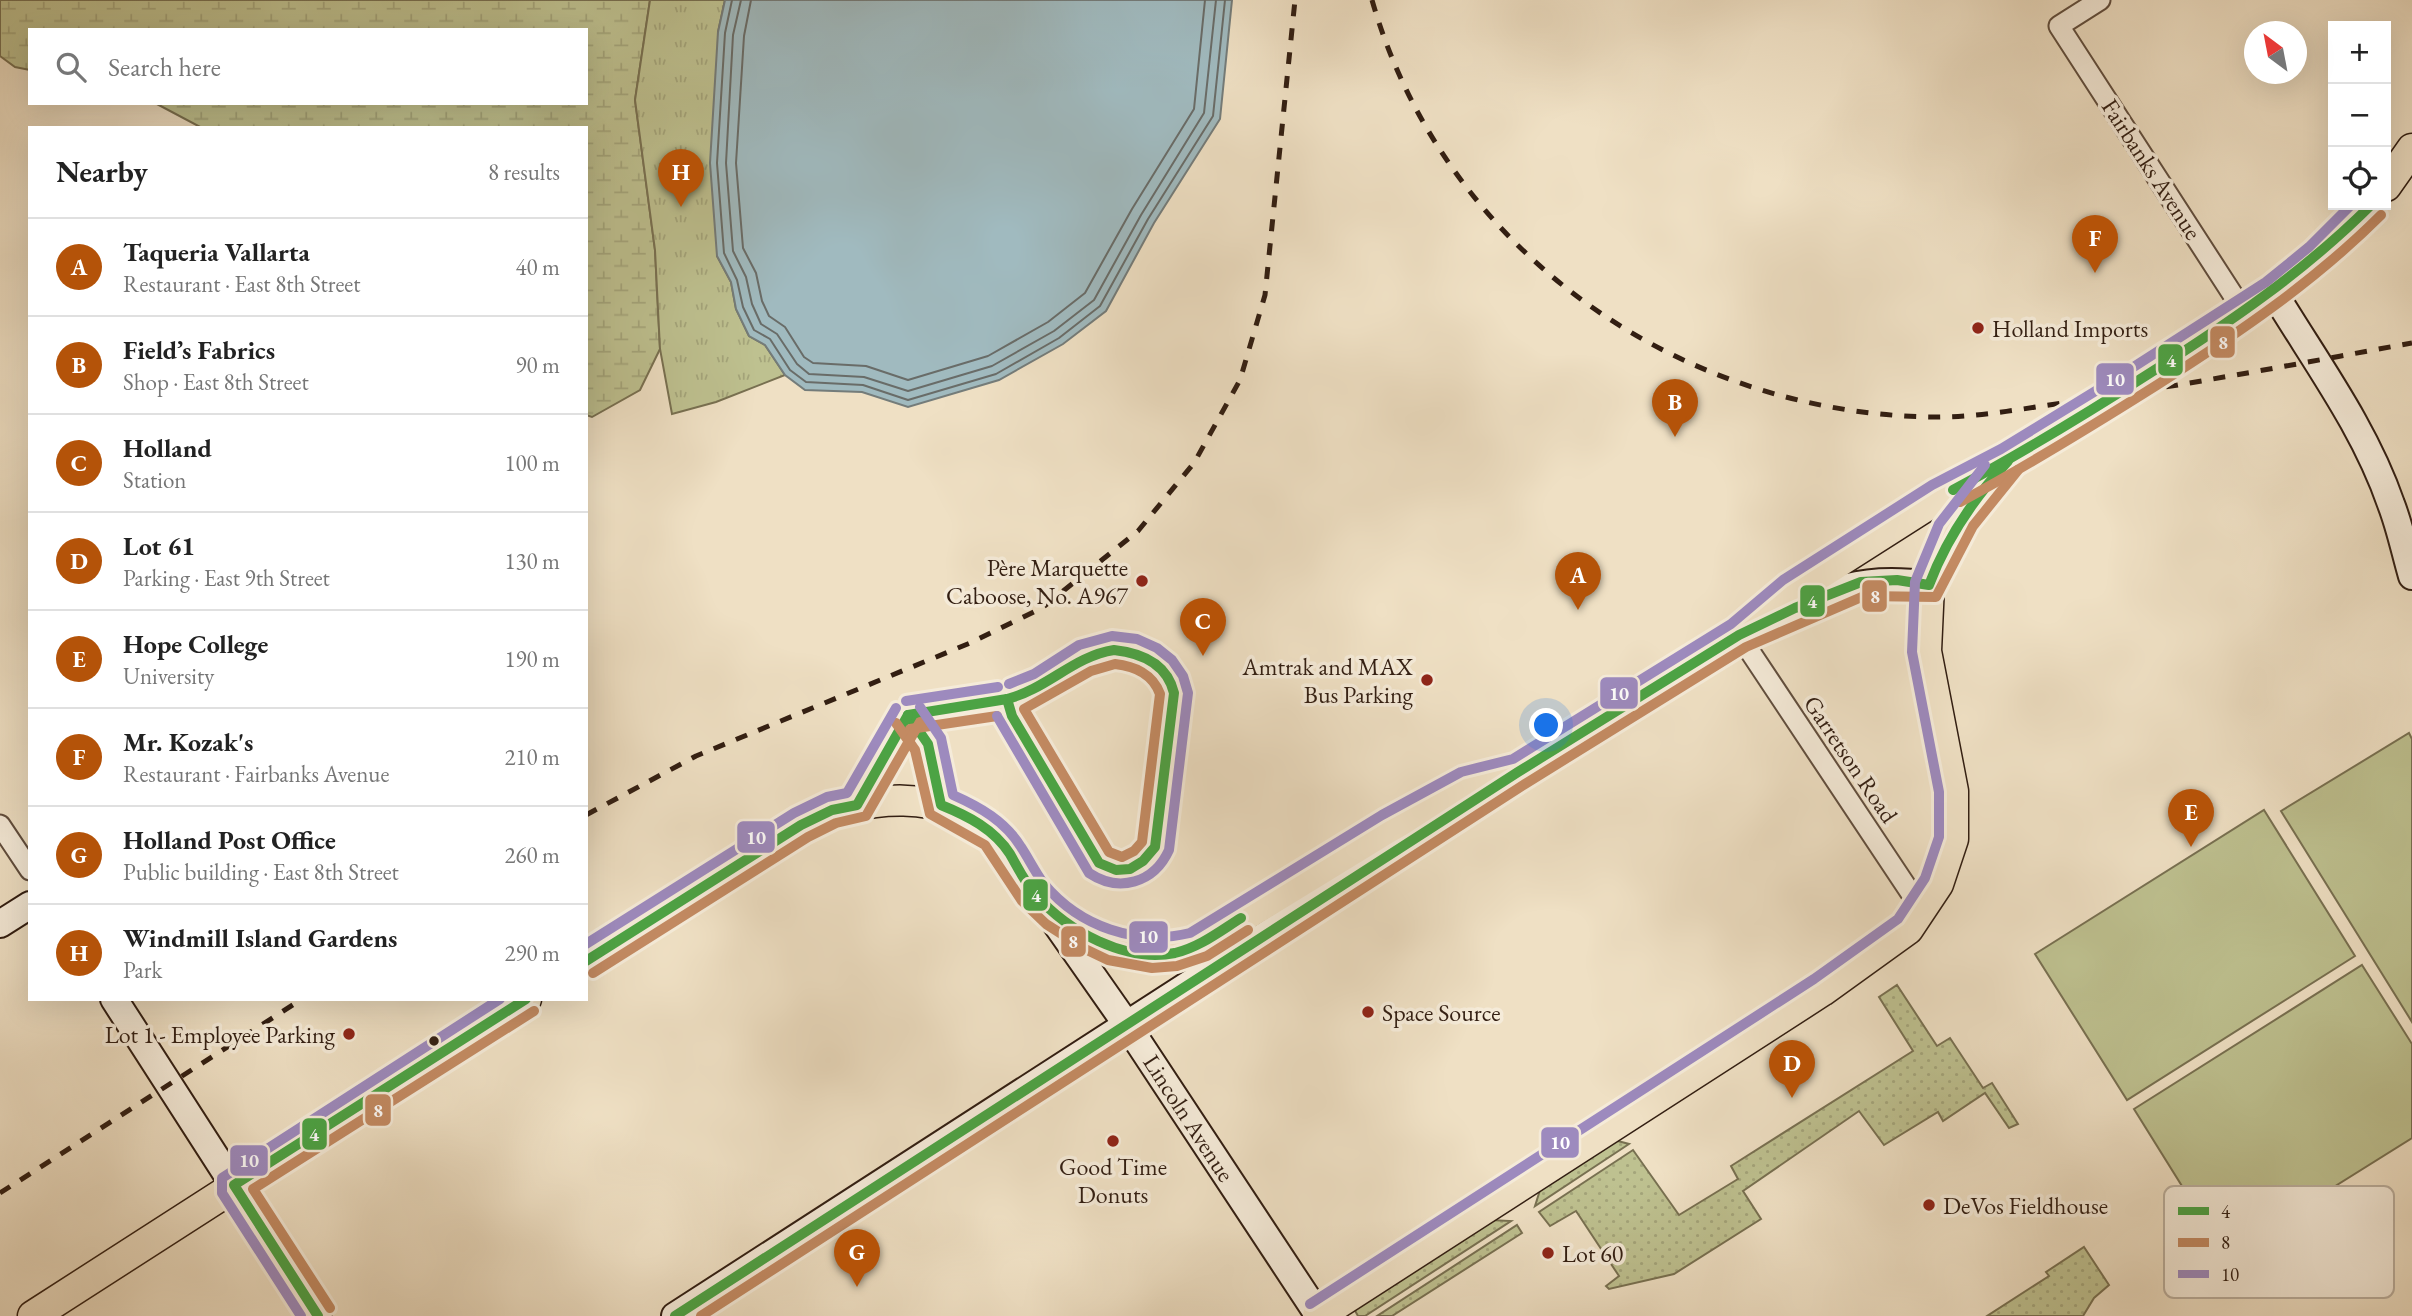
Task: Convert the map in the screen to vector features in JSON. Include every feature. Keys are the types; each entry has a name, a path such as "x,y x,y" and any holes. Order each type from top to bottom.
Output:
{"main road":[{"path":"2391,179 2412,149"},
{"path":"1739,635 1791,592 1940,497 2008,461 2274,293 2318,257 2366,210"},
{"path":"2274,293 2350,417 2374,463 2391,503 2412,576"},
{"path":"1319,1316 1842,978 1908,929 1922,910 1949,858 1954,819 1948,761 1926,651 1929,585 1951,532 1983,487 2008,461"},
{"path":"675,1316 1518,772 1739,635 1795,608 1861,582 1897,580 1929,585"},
{"path":"1038,898 1110,946 1142,955 1174,953 1195,946 1389,827 1468,784 1518,772"},
{"name":"Lincoln Avenue","path":"588,960 801,825 832,810 902,799 940,805 967,816 999,840 1127,1025 1319,1316"},
{"path":"0,924 28,906"},
{"path":"115,1001 318,1316"},
{"path":"33,1316 523,1001"}],"street":[{"name":"Fairbanks Avenue","path":"2100,0 2059,26 2244,312"},
{"name":"Garretson Road","path":"1739,635 1922,910"},
{"path":"0,825 28,867"}],"green space":[{"path":"0,0 650,0 635,100 655,250 660,349 640,390 592,417 588,416 588,126 198,126 159,105 588,105 588,28 28,28 28,70 15,67 0,56"},
{"path":"650,0 725,0 718,32 717,256 731,282 736,309 749,336 765,345 785,375 716,402 672,414 660,349 655,250 635,100"},
{"path":"2409,733 2412,739 2412,1022 2281,811"},
{"path":"2264,810 2355,956 2127,1100 2035,954"},
{"path":"2362,965 2412,1044 2412,1138 2335,1186 2182,1186 2134,1109"},
{"path":"1897,985 1937,1046 1950,1038 1983,1088 1992,1083 2018,1124 2009,1128 1985,1093 1943,1121 1938,1112 1884,1145 1859,1111 1743,1191 1761,1219 1674,1274 1609,1289 1606,1286 1619,1276 1576,1211 1550,1226 1539,1212 1633,1150 1679,1215 1738,1179 1731,1166 1913,1051 1879,997"},
{"path":"1614,1140 1629,1144 1535,1206 1541,1187"},
{"path":"1490,1220 1511,1221 1365,1316 1358,1316 1353,1307"},
{"path":"1517,1225 1522,1233 1392,1316 1377,1316"},
{"path":"2084,1247 2109,1285 2094,1298 2083,1316 1987,1316 2049,1276 2046,1272"}],"water":[{"path":"725,0 1232,0 1220,119 1154,223 1106,311 1063,344 999,380 908,407 862,392 805,390 785,375 765,345 749,336 736,309 731,282 717,256 710,163 718,32"}],"railway":[{"path":"588,814 696,756 970,643 1042,608 1138,531 1194,463 1240,380 1265,295 1295,0"},
{"path":"1372,0 1406,89 1453,169 1512,239 1581,299 1659,348 1744,384 1834,408 1928,417 1967,416 2164,387 2412,343"},
{"path":"0,1193 299,1001"}],"transit line":[{"name":"10","path":"920,707 941,738 953,795 1000,822 1015,838 1044,884 1058,899 1074,912 1110,930 1149,937 1190,933 1382,815 1461,772 1513,759 1731,624 1783,580 1932,485 2001,449 2107,384 2266,282 2309,247 2346,210"},
{"name":"4","path":"1953,490 2077,419 2209,335 2293,274 2366,210"},
{"name":"8","path":"1960,502 2084,431 2216,346 2302,285 2381,215"},
{"name":"4","path":"675,1316 1518,772 1739,635 1795,608 1861,582 1897,580 1929,585 1962,519 2008,461"},
{"name":"10","path":"1310,1304 1814,979 1898,919 1925,878 1939,837 1939,792 1912,652 1915,582 1939,524 1985,465"},
{"name":"8","path":"701,1316 1525,784 1746,647 1864,596 1936,597 1973,526 2018,470"},
{"name":"10","path":"997,716 1089,873 1100,879 1124,883 1145,877 1154,870 1169,850 1188,693 1183,676 1172,660 1157,648 1137,639 1112,636 1079,645 1034,674 1009,684"},
{"name":"4","path":"1114,650 1143,657 1159,667 1166,674 1174,693 1155,847 1143,861 1130,869 1116,870 1099,863 1012,716 1007,699 1035,688 1086,659 1114,650"},
{"name":"8","path":"1115,664 1142,672 1153,681 1160,694 1142,842 1134,851 1122,857 1109,852 1024,709 1091,671 1115,664"},
{"name":"10","path":"906,701 998,687"},
{"name":"4","path":"908,715 1007,699"},
{"name":"10","path":"588,943 794,813 827,797 847,793 896,708"},
{"name":"4","path":"908,715 928,744 941,805 970,819 996,837 1036,895 1064,921 1081,932 1118,949 1156,955 1193,947 1241,918"},
{"name":"4","path":"588,960 801,825 832,810 857,805 908,715"},
{"name":"8","path":"910,729 997,716"},
{"name":"8","path":"593,973 808,837 836,823 866,816 920,722"},
{"name":"8","path":"896,723 915,750 930,814 985,845 1022,901 1046,924 1085,949 1108,960 1152,968 1177,966 1207,956 1248,930"},
{"name":"10","path":"301,1316 222,1193 222,1178 497,1001"},
{"name":"4","path":"318,1316 234,1185 523,1001"},
{"name":"8","path":"330,1308 253,1189 534,1011"}],"place":[{"name":"Windmill Island Gardens","path":"681,207"},
{"name":"Mr. Kozak's","path":"2095,273"},
{"name":"Holland Imports","path":"1978,328"},
{"name":"Field’s Fabrics","path":"1675,437"},
{"name":"Père Marquette Caboose, No. A967","path":"1142,581"},
{"name":"Taqueria Vallarta","path":"1578,610"},
{"name":"Holland","path":"1203,656"},
{"name":"Amtrak and MAX Bus Parking","path":"1427,680"},
{"name":"Hope College","path":"2191,847"},
{"name":"Space Source","path":"1368,1012"},
{"name":"Lot 1 - Employee Parking","path":"349,1034"},
{"name":"Lot 61","path":"1792,1098"},
{"name":"Good Time Donuts","path":"1113,1141"},
{"name":"DeVos Fieldhouse","path":"1929,1205"},
{"name":"Lot 60","path":"1548,1253"},
{"name":"Holland Post Office","path":"857,1287"}]}
